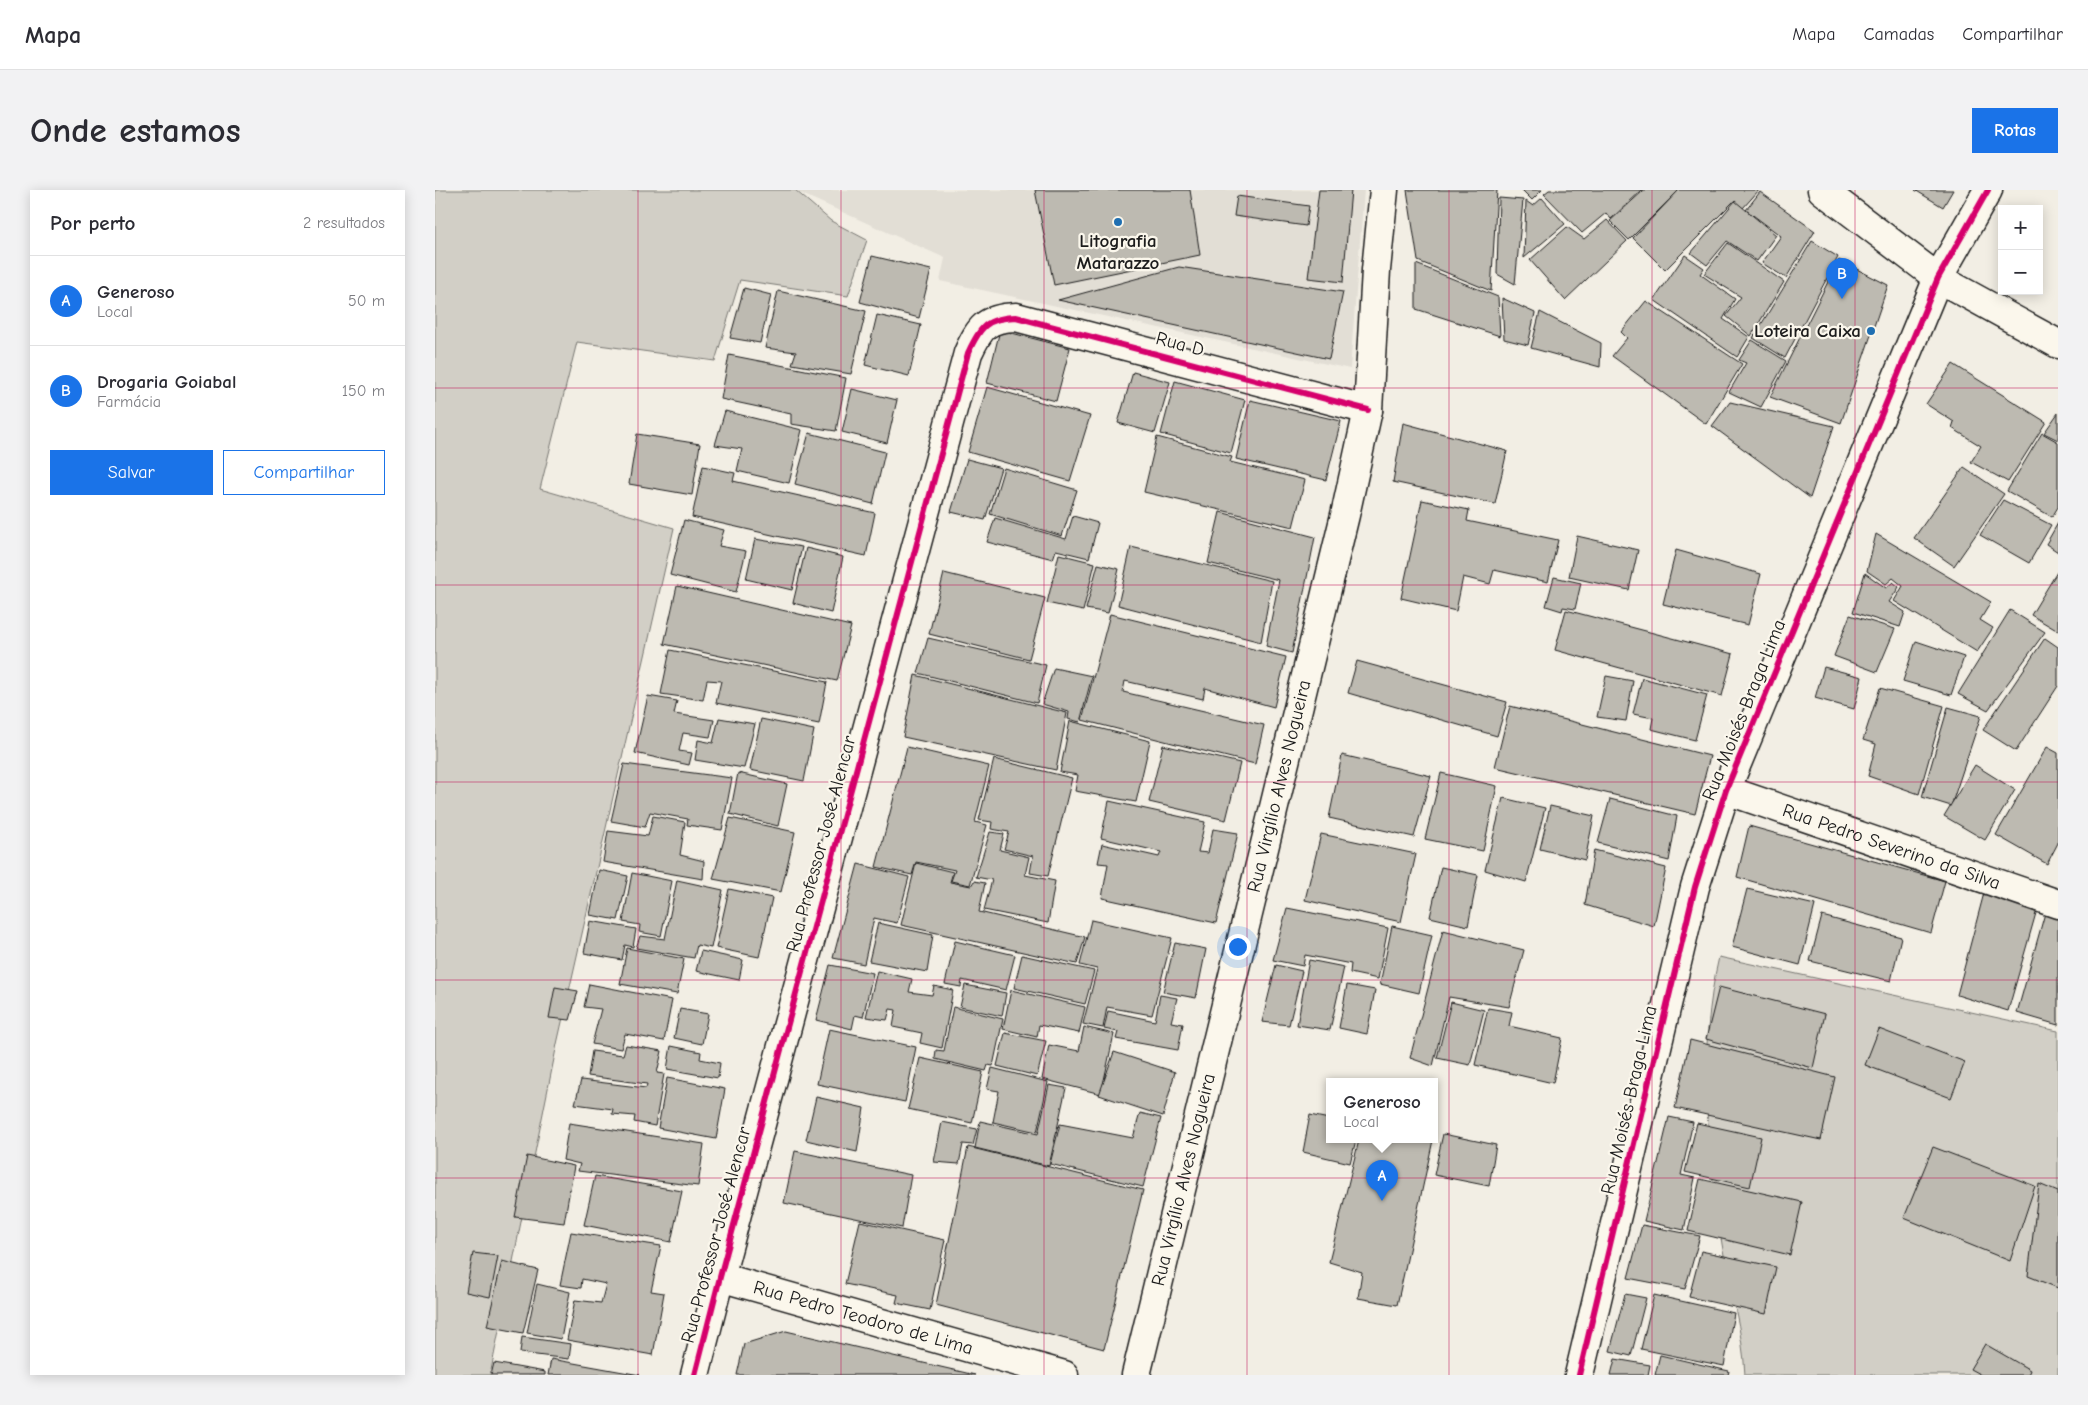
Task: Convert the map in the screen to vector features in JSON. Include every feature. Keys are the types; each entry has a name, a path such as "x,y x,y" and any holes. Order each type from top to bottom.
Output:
{"street":[{"name":"Rua Virgílio Alves Nogueira","path":"1136,1375 1345,514 1368,410 1376,270 1384,190"},
{"path":"1822,190 1938,278 2058,344"},
{"name":"Rua Moisés Braga Lima","path":"1579,1375 1695,887 1726,790 1938,278 1988,190"},
{"name":"Rua D","path":"985,324 1000,317 1016,317 1368,410"},
{"name":"Rua Professor José Alencar","path":"695,1375 719,1277 968,353 985,324"},
{"name":"Rua Pedro Severino da Silva","path":"1726,790 2058,904"},
{"name":"Rua Pedro Teodoro de Lima","path":"719,1277 1064,1375"}],"shaded area":[{"path":"435,190 795,190 831,221 867,240 848,296 740,280 715,361 577,342 540,489 674,528 557,1044 490,1375 435,1375"},
{"path":"793,190 1364,190 1350,369 940,281 945,258"},
{"path":"1719,957 2058,1031 2058,1375 1745,1375 1739,1326 1722,1244 1709,1137 1706,1064 1708,1028 1712,992"}],"building":[{"name":"Litografia Matarazzo","path":"1035,190 1190,190 1200,255 1054,285"},
{"path":"1319,190 1351,190 1343,282 1308,278"},
{"path":"1407,190 1497,190 1491,291 1418,261"},
{"path":"1522,190 1542,190 1532,200"},
{"path":"1549,190 1642,190 1611,219 1606,213 1582,233 1544,194"},
{"path":"1644,190 1679,190 1629,240 1610,221"},
{"path":"1679,190 1759,190 1743,208 1733,202 1665,270 1633,238"},
{"path":"1915,190 1953,190 1943,207"},
{"path":"1760,192 1815,231 1786,278 1762,263 1781,236 1746,210"},
{"path":"1237,196 1309,206 1306,226 1234,216"},
{"path":"1499,198 1523,200 1515,284 1497,274"},
{"path":"1542,198 1565,224 1524,258 1526,201 1533,206"},
{"path":"1735,201 1776,235 1757,261 1727,241 1707,265 1691,253"},
{"path":"1607,220 1627,241 1565,300 1530,260 1567,227 1584,239"},
{"path":"1812,241 1838,257 1785,358 1753,338"},
{"path":"1728,243 1784,282 1751,336 1726,316 1741,297 1704,274"},
{"path":"1685,255 1704,268 1700,274 1735,299 1723,319 1749,337 1737,357 1654,300"},
{"path":"872,256 931,270 919,318 860,302"},
{"path":"1839,260 1888,285 1841,423 1770,397"},
{"path":"1416,264 1498,297 1500,336 1416,309"},
{"path":"1179,267 1343,292 1329,359 1058,300"},
{"path":"744,288 771,295 760,343 730,338"},
{"path":"778,291 866,311 851,374 792,364 796,352 765,348"},
{"path":"1502,298 1535,313 1528,345 1504,339"},
{"path":"1646,301 1742,364 1706,424 1612,356 1627,338 1621,332"},
{"path":"1540,312 1601,343 1600,367 1531,348"},
{"path":"877,315 921,325 909,376 865,365"},
{"path":"1000,330 1070,348 1056,401 987,383"},
{"path":"1752,340 1786,361 1761,407 1729,392 1746,363 1739,360"},
{"path":"729,355 846,378 836,431 791,424 791,414 721,399"},
{"path":"1953,364 2046,422 2008,482 1971,462 1981,446 1952,428 1954,422 1926,404"},
{"path":"1133,372 1170,382 1155,433 1118,423"},
{"path":"1175,381 1245,400 1231,453 1161,434"},
{"path":"987,387 1090,416 1070,481 968,452"},
{"path":"852,389 897,400 887,443 842,432"},
{"path":"1250,400 1341,421 1326,480 1236,459"},
{"path":"1730,402 1834,426 1810,498 1712,426"},
{"path":"725,411 802,430 789,483 737,471 742,449 715,445"},
{"path":"2058,413 2058,440 2044,433"},
{"path":"1403,423 1507,451 1495,504 1393,482"},
{"path":"809,433 885,452 873,504 795,484"},
{"path":"2042,433 2058,442 2058,507 2052,517 2007,491"},
{"path":"637,434 700,444 692,495 629,484"},
{"path":"1157,437 1232,457 1230,462 1305,480 1293,527 1144,492"},
{"path":"967,459 1001,468 985,520 951,512"},
{"path":"703,466 735,473 733,481 875,513 866,556 692,517"},
{"path":"1964,467 2004,494 1954,566 1914,538"},
{"path":"1004,468 1077,490 1062,536 990,514"},
{"path":"1422,500 1469,510 1467,521 1558,540 1548,582 1494,570 1490,584 1463,577 1456,611 1401,598"},
{"path":"2003,500 2051,525 2029,563 1980,535"},
{"path":"1220,512 1315,537 1292,653 1266,646 1279,580 1208,563"},
{"path":"1073,516 1098,523 1089,558 1056,550 1053,559 987,542 995,518 1066,539"},
{"path":"684,520 724,530 719,546 746,551 736,592 670,575"},
{"path":"2058,523 2058,552 2046,544"},
{"path":"1876,534 1991,602 1980,620 1993,628 1977,652 1894,601 1903,586 1893,578 1886,584 1867,571"},
{"path":"1577,536 1638,550 1629,590 1569,577"},
{"path":"755,539 802,547 792,590 746,579"},
{"path":"1131,547 1272,581 1261,642 1118,605"},
{"path":"806,548 843,557 831,613 793,603"},
{"path":"1676,550 1761,574 1748,625 1663,604"},
{"path":"1059,554 1095,563 1083,611 1047,603"},
{"path":"1098,564 1119,569 1108,613 1086,609"},
{"path":"944,573 1045,598 1029,659 929,634"},
{"path":"1865,573 1886,588 1893,582 1899,587 1889,602 1905,612 1900,627 1853,612"},
{"path":"2058,573 2058,631 2031,615"},
{"path":"1554,577 1581,583 1575,609 1563,607 1562,611 1546,606"},
{"path":"677,586 851,626 837,681 664,644"},
{"path":"1566,610 1733,654 1722,696 1555,650"},
{"path":"2010,610 2045,632 1988,710 1958,694"},
{"path":"1110,614 1286,657 1274,707 1205,688 1203,699 1125,681 1123,692 1264,725 1255,764 1082,720"},
{"path":"1850,615 1895,629 1877,672 1834,656"},
{"path":"928,638 1046,665 1037,703 918,673"},
{"path":"2045,638 2058,647 2058,686 2016,751 1983,730"},
{"path":"1916,641 1964,657 1951,695 1903,681"},
{"path":"670,650 827,682 819,724 716,703 721,681 707,680 703,700 661,694"},
{"path":"1357,661 1507,702 1497,736 1348,693"},
{"path":"1824,667 1862,677 1854,709 1815,698"},
{"path":"1054,668 1092,676 1080,722 1068,719 1069,712 1042,704"},
{"path":"915,675 1067,713 1056,770 903,737"},
{"path":"1606,676 1633,681 1626,721 1597,717"},
{"path":"1642,678 1707,695 1695,740 1651,729 1653,718 1633,714"},
{"path":"1880,688 1944,706 1919,794 1868,776 1876,744 1863,740"},
{"path":"648,696 677,701 674,714 714,720 710,737 683,733 679,751 692,753 689,765 635,753"},
{"path":"1510,706 1710,756 1695,814 1495,767"},
{"path":"1948,707 1981,716 1951,806 1922,797"},
{"path":"719,718 755,724 744,768 695,760 698,740 713,743"},
{"path":"761,719 814,730 804,781 750,770"},
{"path":"1070,721 1150,741 1136,802 1075,791 1078,775 1060,772"},
{"path":"1163,745 1240,763 1226,820 1149,802"},
{"path":"907,747 989,766 975,822 987,825 970,885 951,881 955,870 916,862 912,875 876,867"},
{"path":"2047,747 2058,753 2058,843 2047,864 1996,835"},
{"path":"1342,755 1431,776 1414,837 1329,818"},
{"path":"994,759 1072,778 1048,876 1030,873 1033,856 1004,849 1009,832 991,829 992,822 979,820"},
{"path":"624,764 732,778 722,830 687,825 688,819 650,812 645,827 611,821"},
{"path":"1975,765 2015,790 1985,840 1944,816"},
{"path":"738,773 787,784 778,826 730,814"},
{"path":"1441,773 1497,786 1483,851 1425,839"},
{"path":"1503,798 1545,808 1526,882 1485,870"},
{"path":"1610,799 1677,816 1669,861 1598,843"},
{"path":"1109,801 1205,822 1198,852 1208,853 1213,829 1238,833 1216,923 1102,898 1108,864 1098,863 1102,844 1159,857 1161,852 1101,838"},
{"path":"1550,806 1594,816 1585,860 1540,849"},
{"path":"653,816 685,822 680,855 704,861 703,879 603,862 608,831 648,836"},
{"path":"730,818 795,832 781,892 713,879"},
{"path":"1749,826 1945,881 1931,933 1737,877"},
{"path":"990,832 1004,834 1000,850 1029,857 1025,875 1055,881 1048,923 984,910 992,880 976,877"},
{"path":"1321,834 1416,854 1401,922 1305,900"},
{"path":"1594,850 1666,868 1654,926 1585,905"},
{"path":"916,863 953,872 950,882 971,886 974,881 985,883 979,912 1085,937 1077,964 901,925"},
{"path":"858,864 909,877 897,923 874,918 864,964 833,958"},
{"path":"1441,867 1478,875 1468,926 1430,917"},
{"path":"599,870 628,876 618,920 590,915"},
{"path":"632,873 672,881 661,936 639,932 640,925 623,922"},
{"path":"677,880 723,890 711,948 697,945 694,958 636,948 640,936 665,939"},
{"path":"729,889 772,898 759,957 716,948"},
{"path":"1747,889 1815,905 1800,965 1732,947"},
{"path":"1984,893 2038,906 2008,1011 1957,995"},
{"path":"1287,908 1388,928 1378,979 1350,973 1351,964 1305,955 1303,966 1273,960"},
{"path":"2045,913 2058,916 2058,1025 2017,1013"},
{"path":"1822,916 1901,937 1891,981 1810,961"},
{"path":"1091,920 1172,938 1152,1015 1107,1007 1103,1028 1083,1024 1097,969 1080,965"},
{"path":"590,921 636,929 633,947 625,945 622,960 584,953"},
{"path":"878,923 933,935 927,972 869,961"},
{"path":"1392,926 1432,935 1419,993 1380,984"},
{"path":"1443,930 1524,950 1509,1007 1449,997 1433,1066 1410,1058"},
{"path":"955,941 1015,955 1006,990 962,980 961,987 945,984"},
{"path":"1175,943 1206,949 1196,998 1163,992"},
{"path":"627,948 684,959 677,994 620,984"},
{"path":"701,951 743,960 739,980 696,971"},
{"path":"1022,955 1094,971 1085,1004 1014,988"},
{"path":"1309,960 1344,967 1330,1030 1297,1025"},
{"path":"830,965 873,973 863,1017 855,1015 852,1029 816,1020"},
{"path":"1276,965 1302,971 1289,1025 1262,1022"},
{"path":"877,971 912,979 909,992 932,995 934,986 953,990 942,1048 920,1043 922,1033 893,1027 896,1010 890,1009 887,1020 866,1017"},
{"path":"589,984 672,1000 664,1041 625,1034 621,1049 592,1044 601,1009 584,1007"},
{"path":"965,985 1006,993 1002,1016 960,1007"},
{"path":"1347,985 1375,990 1367,1034 1339,1028"},
{"path":"555,987 578,991 570,1020 549,1018"},
{"path":"1719,987 1825,1014 1813,1068 1706,1039"},
{"path":"1011,990 1085,1007 1079,1033 1039,1025 1037,1037 1003,1029"},
{"path":"1160,995 1177,998 1171,1022 1183,1024 1178,1050 1116,1039 1118,1032 1104,1029 1108,1011 1155,1021"},
{"path":"1451,1002 1484,1010 1470,1065 1437,1058"},
{"path":"953,1007 1003,1019 993,1066 988,1065 986,1071 935,1059 936,1050 944,1051"},
{"path":"1488,1008 1512,1012 1509,1026 1562,1038 1553,1083 1475,1065"},
{"path":"680,1009 708,1014 702,1044 674,1038"},
{"path":"1084,1027 1114,1034 1101,1094 1042,1079 1049,1045 1079,1051"},
{"path":"829,1029 916,1047 905,1102 817,1084"},
{"path":"1879,1029 1965,1062 1951,1098 1865,1065"},
{"path":"1005,1033 1046,1041 1037,1076 997,1066"},
{"path":"1690,1040 1835,1077 1821,1140 1675,1108"},
{"path":"626,1045 662,1051 657,1073 664,1074 655,1126 634,1122 635,1116 612,1114 613,1109 575,1104 581,1080 646,1088 647,1084 588,1076 592,1051 623,1055"},
{"path":"671,1046 701,1052 700,1059 720,1063 718,1078 667,1069"},
{"path":"1114,1052 1175,1072 1163,1116 1099,1095"},
{"path":"920,1058 983,1072 972,1123 908,1109"},
{"path":"992,1068 1048,1082 1037,1132 993,1122 999,1091 987,1089"},
{"path":"667,1078 725,1089 716,1139 658,1128"},
{"path":"1049,1085 1066,1088 1049,1166 975,1148 980,1121 1038,1134"},
{"path":"816,1097 864,1108 857,1152 806,1140"},
{"path":"1140,1113 1161,1118 1143,1187 1050,1164 1060,1124 1133,1138"},
{"path":"1310,1115 1326,1118 1326,1143 1355,1143 1350,1163 1303,1152"},
{"path":"1669,1117 1693,1122 1681,1175 1695,1178 1684,1230 1644,1221"},
{"path":"942,1122 977,1129 973,1145 963,1144 959,1164 934,1162"},
{"path":"569,1123 704,1144 698,1186 578,1171 580,1164 563,1160"},
{"path":"1697,1123 1761,1137 1750,1187 1685,1172"},
{"path":"1443,1134 1496,1145 1489,1186 1434,1175"},
{"path":"1358,1143 1432,1143 1397,1305 1358,1298 1362,1272 1329,1262"},
{"path":"968,1147 1143,1190 1104,1349 936,1305"},
{"path":"1933,1147 2035,1186 2010,1261 1904,1218"},
{"path":"795,1151 911,1175 902,1228 784,1203"},
{"path":"527,1156 574,1166 564,1223 515,1217"},
{"path":"595,1176 682,1191 671,1242 584,1225"},
{"path":"1700,1179 1802,1202 1790,1255 1688,1231"},
{"path":"2039,1184 2058,1192 2058,1288 2028,1276"},
{"path":"860,1221 945,1240 930,1310 896,1303 898,1295 845,1284"},
{"path":"1642,1225 1700,1236 1685,1289 1628,1278"},
{"path":"571,1232 661,1246 651,1291 664,1293 653,1355 567,1340 575,1300 601,1303 606,1284 582,1279 581,1288 560,1285"},
{"path":"1701,1251 1776,1267 1766,1314 1689,1297"},
{"path":"473,1253 498,1256 490,1297 466,1292"},
{"path":"502,1261 538,1270 523,1333 487,1326"},
{"path":"537,1284 570,1292 561,1339 527,1333"},
{"path":"1625,1294 1646,1298 1631,1356 1610,1351"},
{"path":"1654,1295 1734,1313 1724,1366 1641,1349"},
{"path":"786,1331 975,1375 737,1375 744,1344"},
{"path":"522,1337 571,1344 569,1359 520,1353"},
{"path":"1985,1344 2030,1370 2028,1375 1981,1375 1970,1369"},
{"path":"1660,1355 1729,1371 1728,1375 1655,1375"},
{"path":"551,1359 640,1375 548,1375"},
{"path":"1615,1359 1650,1365 1648,1375 1611,1375"},
{"path":"494,1363 545,1372 545,1375 491,1375"}],"cycle path":[{"path":"1579,1375 1695,887 1726,790 1938,278 1988,190"},
{"path":"695,1375 968,353 976,337 991,322 998,319 1016,317 1368,410"}],"place":[{"name":"Litografia Matarazzo","path":"1118,222"},
{"name":"Drogaria Goiabal","path":"1842,299"},
{"name":"Loteira Caixa","path":"1871,331"},
{"name":"Generoso","path":"1382,1201"}]}
